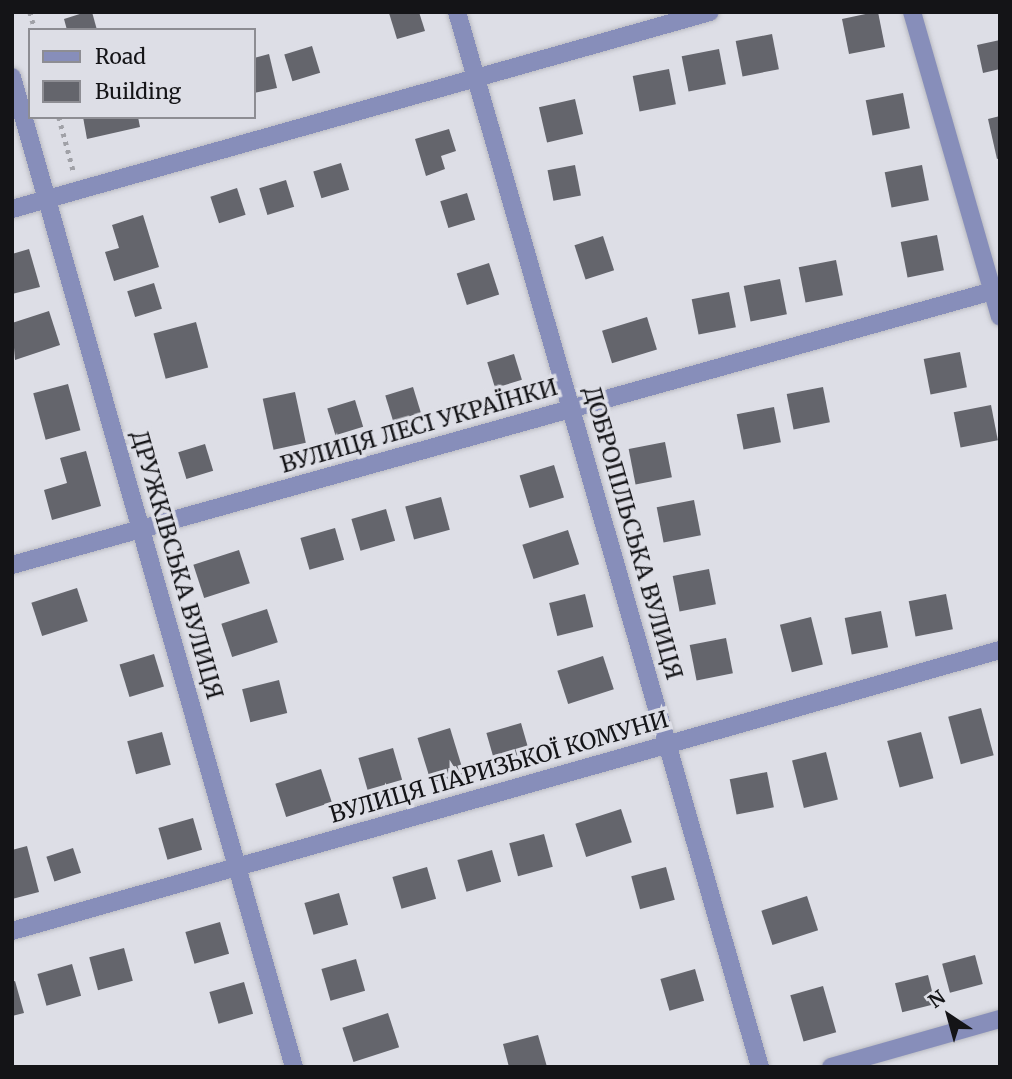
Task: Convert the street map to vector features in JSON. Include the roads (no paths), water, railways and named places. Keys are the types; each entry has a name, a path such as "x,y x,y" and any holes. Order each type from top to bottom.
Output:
{"street":[{"name":"ДОБРОПІЛЬСЬКА ВУЛИЦЯ","path":"457,12 760,1067"},
{"path":"12,209 710,12"},
{"path":"912,12 996,290 1000,317"},
{"name":"ДРУЖКІВСЬКА ВУЛИЦЯ","path":"12,77 293,1067"},
{"name":"ВУЛИЦЯ ЛЕСІ УКРАЇНКИ","path":"12,565 996,290"},
{"name":"ВУЛИЦЯ ПАРИЗЬКОЇ КОМУНИ","path":"12,931 1000,650"},
{"path":"831,1067 1000,1019"}]}
